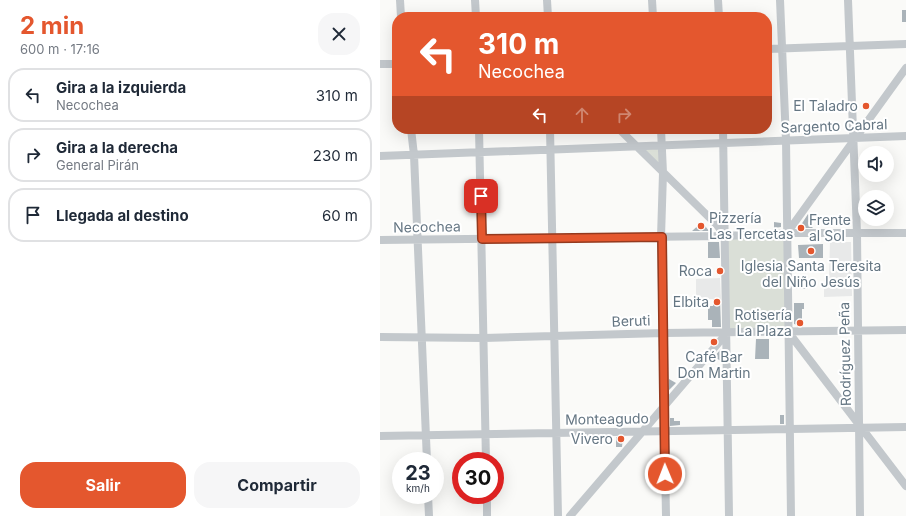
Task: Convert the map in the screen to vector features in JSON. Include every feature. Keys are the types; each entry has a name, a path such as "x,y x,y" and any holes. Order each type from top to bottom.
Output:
{"street":[{"path":"400,0 401,12"},
{"path":"475,0 476,12"},
{"path":"548,0 548,12"},
{"path":"652,0 653,12"},
{"path":"718,0 719,12"},
{"path":"780,0 786,140 791,516"},
{"name":"Rodríguez Peña","path":"848,0 857,233 860,516"},
{"path":"772,49 906,44"},
{"path":"380,64 392,64"},
{"path":"787,233 906,68"},
{"path":"412,134 418,239 427,452"},
{"path":"479,134 486,452"},
{"path":"550,134 554,238 554,337 558,516"},
{"path":"624,134 717,225 725,236"},
{"path":"661,134 663,173 662,237 666,516"},
{"path":"724,134 730,516"},
{"name":"Sargento Cabral","path":"380,156 906,136"},
{"name":"Necochea","path":"380,240 725,236 787,233 906,233"},
{"name":"Beruti","path":"380,337 484,338 664,333 789,333 906,330"},
{"path":"570,516 644,432 727,333"},
{"path":"789,333 859,427 906,486"},
{"name":"Monteagudo","path":"380,436 906,427"},
{"path":"428,504 429,516"},
{"path":"486,504 487,516"}],"shaded area":[{"path":"661,145 663,173 637,147"},
{"path":"728,238 784,238 786,327 729,330"},
{"path":"830,242 851,242 852,296 824,297 824,278 829,277"},
{"path":"720,278 721,299 696,299 696,279"}],"building":[{"path":"902,10 906,10 906,22 902,22"},
{"path":"808,214 812,217 808,223 813,228 799,228"},
{"name":"Pizzería Las Tercetas","path":"702,222 709,231 692,231"},
{"path":"774,222 781,223 781,227 774,228"},
{"path":"708,242 719,242 720,258 708,258"},
{"name":"Iglesia Santa Teresita del Niño Jesús","path":"823,244 823,258 799,258 798,245"},
{"path":"794,282 808,282 808,289 794,289"},
{"path":"713,299 720,299 721,327 712,327 712,320 708,320 708,306 713,306"},
{"path":"794,303 804,303 804,309 802,309 802,326 794,324"},
{"path":"756,339 769,339 769,359 755,359"},
{"path":"721,349 721,361 714,357"},
{"path":"669,379 676,383 669,390"},
{"path":"780,415 784,415 784,424 780,424"},
{"path":"670,418 674,418 674,421 680,421 680,425 670,426"},
{"path":"616,437 623,437 622,447 616,447"}],"place":[{"name":"El Taladro","path":"866,106"},
{"name":"Pizzería Las Tercetas","path":"701,226"},
{"name":"Frente al Sol","path":"801,228"},
{"name":"Iglesia Santa Teresita del Niño Jesús","path":"811,251"},
{"name":"Roca","path":"720,271"},
{"name":"Elbita","path":"717,302"},
{"name":"Rotisería La Plaza","path":"800,323"},
{"name":"Café Bar Don Martin","path":"714,342"},
{"name":"Vivero","path":"621,439"}],"route":[{"path":"481,196 482,239 662,237 665,474"}]}
